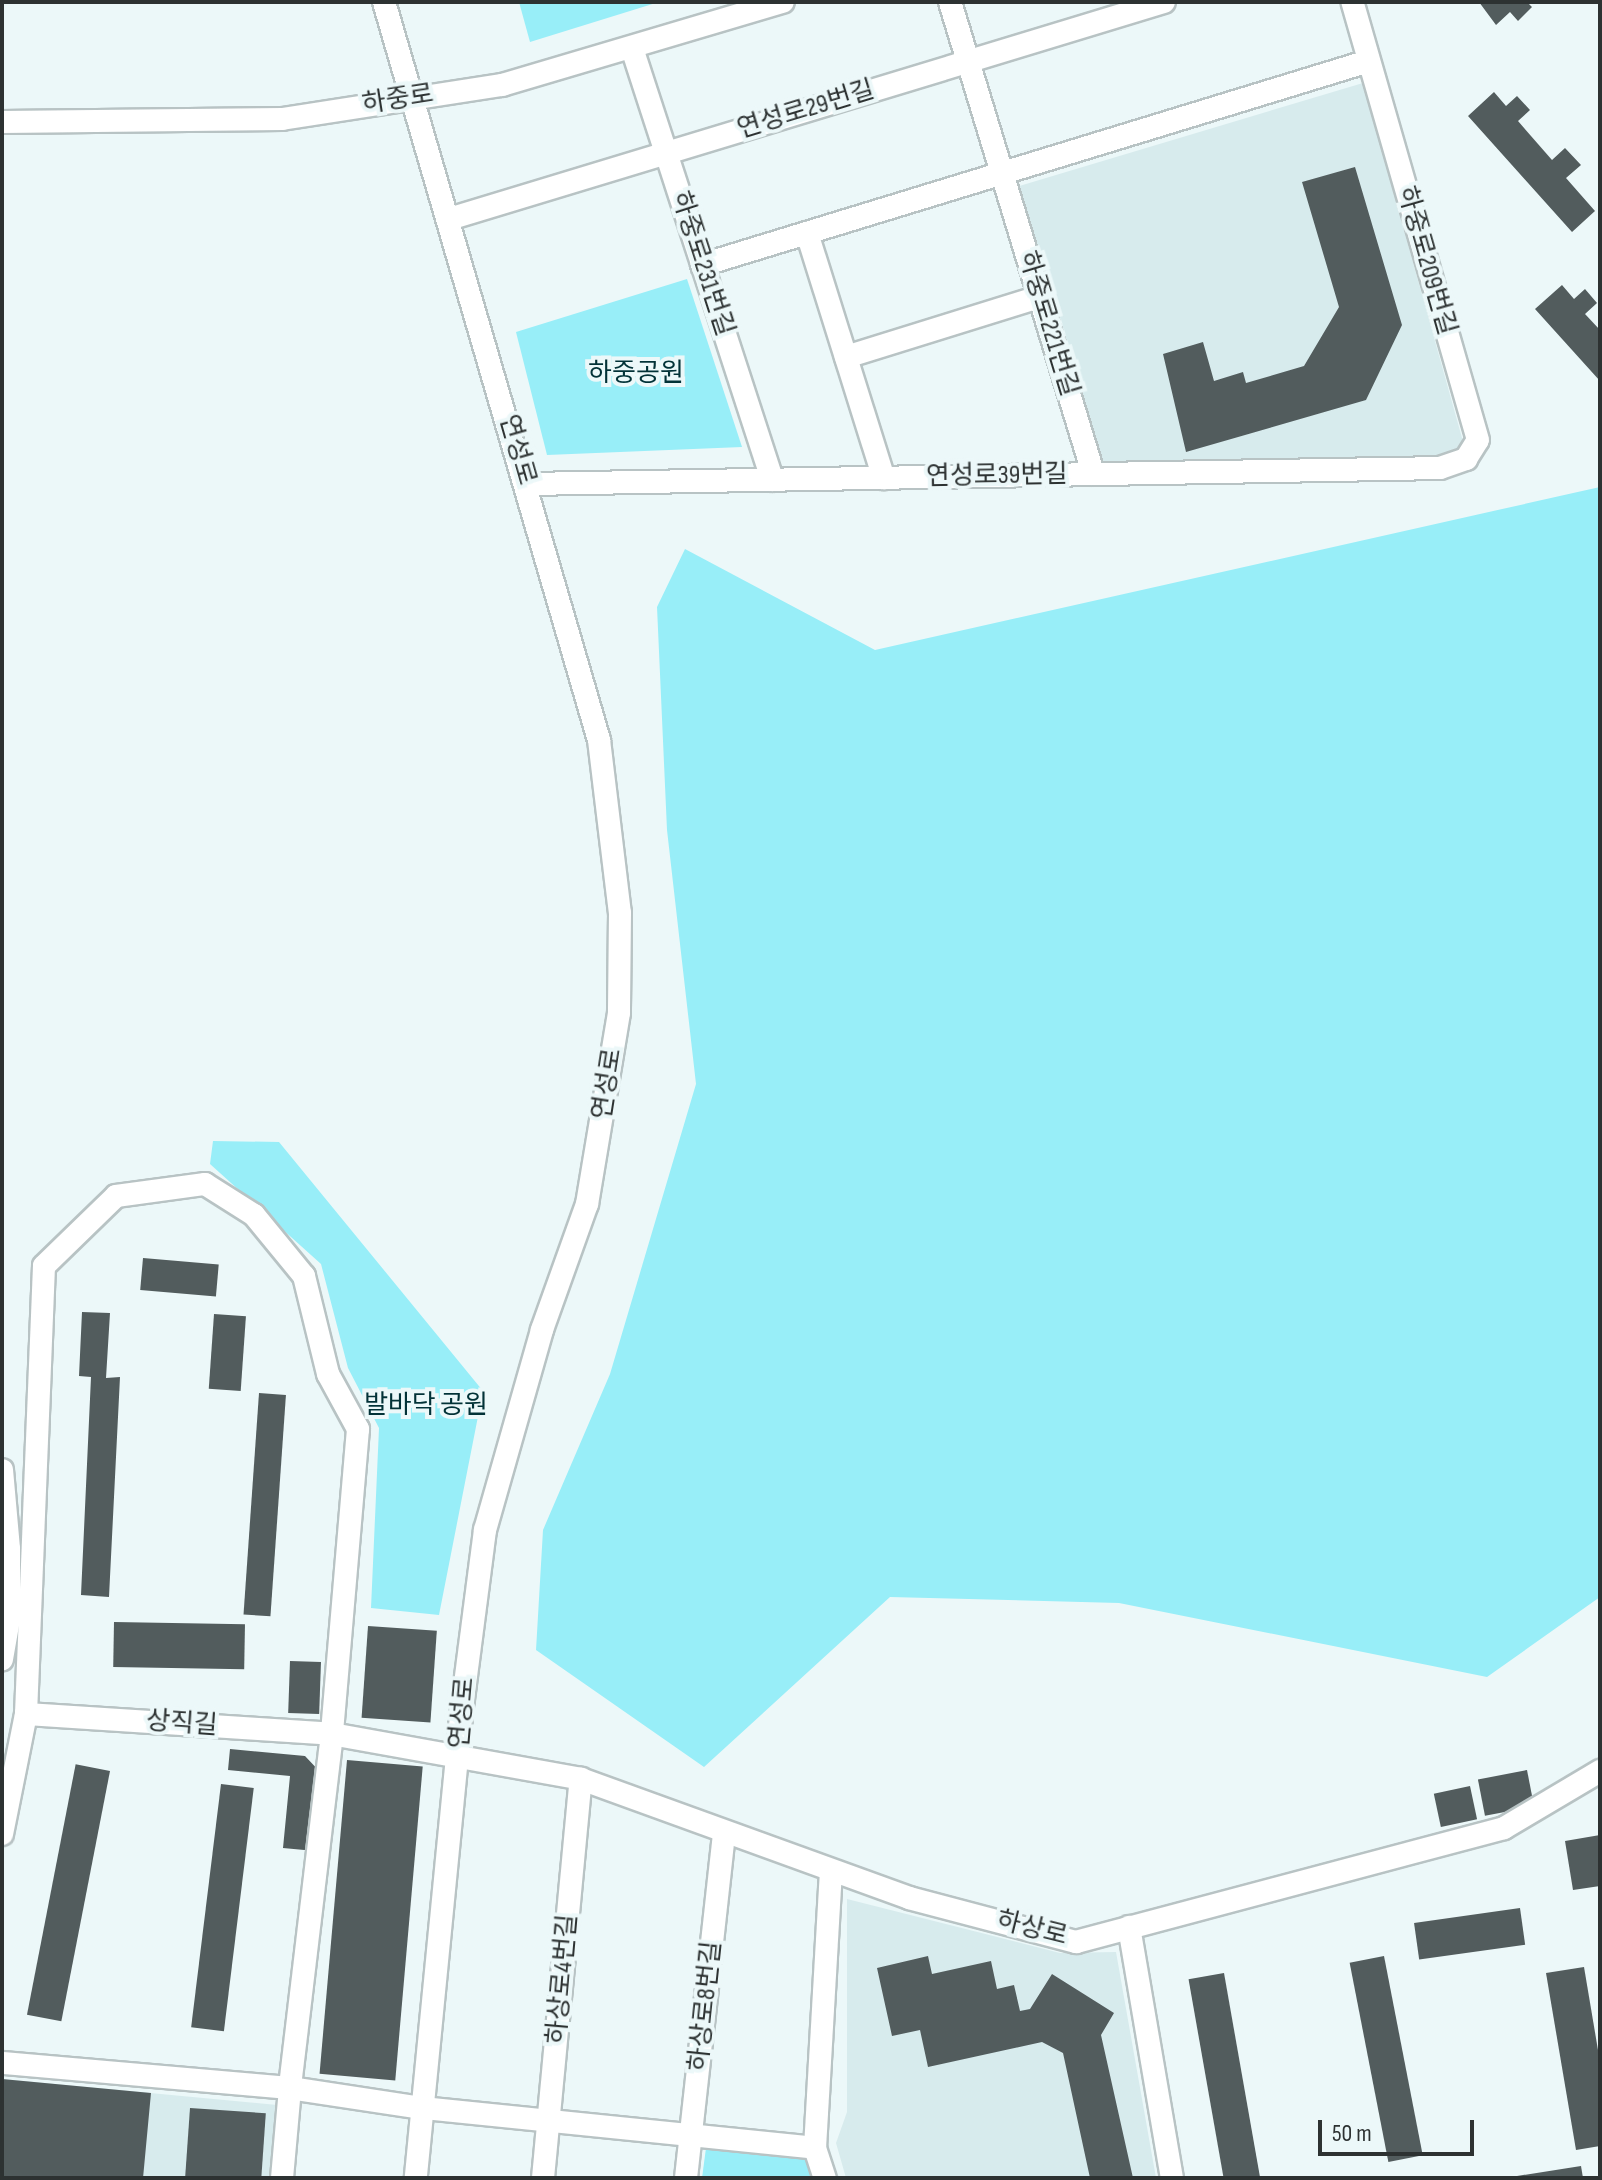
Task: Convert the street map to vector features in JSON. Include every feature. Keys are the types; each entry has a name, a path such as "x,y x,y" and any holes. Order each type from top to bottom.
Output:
{"street":[{"name":"연성로","path":"384,2 527,484 599,740 620,913 619,1013 587,1204 542,1330 485,1530 458,1760 416,2178"},
{"name":"하중로","path":"2,122 282,119 502,85 783,2"},
{"name":"하중로221번길","path":"950,2 1093,474"},
{"name":"연성로29번길","path":"449,219 1164,2"},
{"name":"하중로209번길","path":"1352,2 1478,440 1466,459"},
{"name":"하중로231번길","path":"632,48 772,480"},
{"path":"702,265 1369,61"},
{"path":"807,233 884,478"},
{"path":"846,357 1039,297"},
{"name":"연성로39번길","path":"527,484 1440,468 1466,459"},
{"path":"2,1834 26,1714 44,1266 116,1196 205,1184 254,1215 304,1276 328,1374 358,1429 332,1734 282,2178"},
{"path":"2,1470 9,1549 9,1619 2,1659"},
{"name":"상직길","path":"26,1714 332,1734 458,1760"},
{"name":"하상로","path":"458,1760 581,1779 831,1872 1076,1942 1504,1828 1600,1771"},
{"name":"하상로4번길","path":"543,2178 581,1779"},
{"name":"하상로8번길","path":"686,2178 724,1834"},
{"path":"825,2178 815,2148 831,1872"},
{"path":"1129,1927 1172,2178"},
{"path":"2,2063 290,2088 423,2108 815,2148"}],"shaded area":[{"path":"1363,83 1464,445 1435,458 1097,462 1016,187"},
{"path":"847,1899 1060,1953 1116,1952 1156,2178 846,2178 836,2143 847,2112"},
{"path":"2,2079 277,2105 269,2178 2,2178"}],"green space":[{"path":"519,2 659,2 530,42"},
{"name":"하중공원","path":"687,279 742,447 547,455 516,332"},
{"path":"1600,487 1600,1597 1487,1677 1119,1603 890,1597 704,1767 536,1650 543,1530 610,1374 696,1084 667,830 657,607 685,549 875,650"},
{"name":"발바닥 공원","path":"213,1141 279,1142 483,1391 439,1615 371,1608 379,1428 348,1368 321,1264 210,1164"},
{"path":"706,2148 806,2156 812,2178 702,2178"}],"building":[{"path":"1479,2 1527,2 1532,7 1518,21 1510,12 1496,25"},
{"path":"1494,92 1506,106 1517,96 1530,110 1518,121 1552,160 1565,148 1581,165 1566,178 1595,211 1572,232 1468,116"},
{"path":"1355,167 1402,325 1366,400 1186,452 1163,354 1203,342 1214,381 1243,372 1246,383 1304,366 1339,307 1302,182"},
{"path":"1562,285 1574,299 1585,289 1597,303 1585,314 1600,330 1600,381 1535,309"},
{"path":"143,1258 219,1265 216,1297 140,1290"},
{"path":"82,1312 110,1313 106,1378 120,1377 109,1597 81,1595 91,1377 79,1376"},
{"path":"214,1314 246,1316 241,1391 209,1389"},
{"path":"259,1393 286,1395 270,1616 244,1614"},
{"path":"114,1622 245,1624 244,1669 113,1667"},
{"path":"368,1626 437,1631 430,1723 362,1718"},
{"path":"290,1661 321,1662 319,1714 288,1713"},
{"path":"230,1749 305,1756 322,1774 315,1851 283,1848 290,1776 228,1770"},
{"path":"347,1760 423,1767 395,2080 320,2074"},
{"path":"76,1764 110,1771 61,2021 27,2015"},
{"path":"1527,1770 1534,1806 1485,1816 1478,1780"},
{"path":"221,1784 254,1788 224,2031 191,2027"},
{"path":"1470,1786 1477,1819 1441,1827 1434,1794"},
{"path":"1600,1835 1600,1886 1573,1890 1565,1841"},
{"path":"1520,1908 1525,1945 1419,1960 1414,1923"},
{"path":"928,1956 932,1974 991,1961 997,1989 1014,1985 1020,2011 1030,2009 1052,1974 1114,2013 1101,2035 1133,2178 1090,2178 1063,2053 1042,2042 928,2067 920,2030 892,2036 877,1968"},
{"path":"1384,1956 1423,2155 1388,2162 1350,1963"},
{"path":"1584,1967 1600,2062 1600,2146 1576,2150 1546,1973"},
{"path":"1224,1973 1260,2178 1224,2178 1189,1979"},
{"path":"2,2079 151,2093 143,2178 2,2178"},
{"path":"190,2108 266,2113 261,2178 185,2178"},
{"path":"1581,2166 1583,2178 1517,2176"}]}
